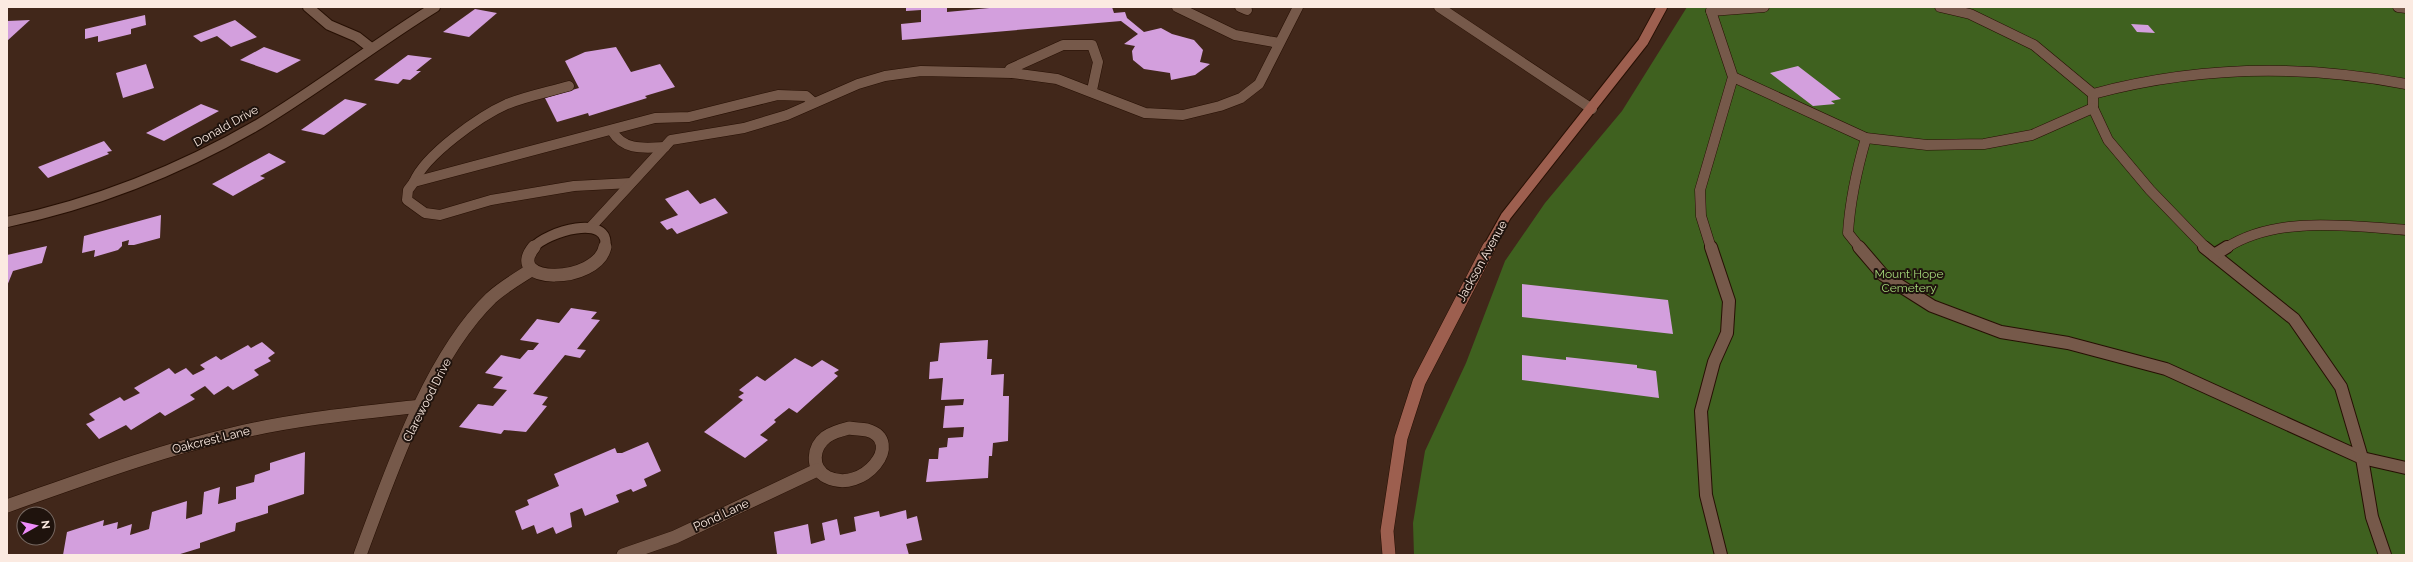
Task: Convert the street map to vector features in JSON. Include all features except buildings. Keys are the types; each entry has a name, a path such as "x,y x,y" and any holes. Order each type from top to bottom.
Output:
{"main road":[{"name":"Jackson Avenue","path":"1389,555 1387,530 1401,438 1419,382 1479,264 1506,216 1592,109 1643,42 1662,7"}],"street":[{"path":"308,7 329,25 357,37 371,48"},
{"name":"Donald Drive","path":"7,222 118,192 170,170 226,143 292,103 371,48 435,7"},
{"path":"565,228 590,228 599,231 605,237 606,244 604,252 598,260 588,266 576,272 556,276 539,274 531,270 526,263 527,255 531,247 540,239 565,228"},
{"name":"Clarewood Drive","path":"360,555 391,473 421,406 457,343 481,309 506,286 531,270"},
{"name":"Oakcrest Lane","path":"7,506 170,450 233,434 291,422 421,406"},
{"path":"860,428 871,430 883,442 881,459 875,467 856,478 834,480 817,470 814,462 814,453 823,441 837,431 860,428"},
{"name":"Pond Lane","path":"623,555 675,537 817,470"}],"lane":[{"path":"1177,7 1235,35 1279,43"},
{"path":"590,228 671,140 744,128 787,115 858,84 885,76 914,72 1012,73 1057,78 1092,90 1145,113 1183,115 1220,106 1240,98 1259,84 1298,7"},
{"path":"1439,7 1592,109"},
{"path":"1721,555 1706,495 1701,411 1714,362 1727,333 1729,301 1701,216 1700,190 1733,77 1712,9 1764,7"},
{"path":"1940,7 1970,14 2034,45 2093,94"},
{"path":"2398,7 2406,8"},
{"path":"1012,73 1010,69 1016,65 1063,45 1092,45 1097,52 1099,66 1092,90"},
{"path":"2093,94 2132,82 2209,71 2293,70 2385,80 2406,84"},
{"path":"1733,77 1866,138 1927,145 1984,144 2032,135 2093,108"},
{"path":"569,86 503,106 482,118 419,169 414,178 414,182 408,190 407,200 425,213 440,215 491,200 574,186 631,183"},
{"path":"2093,94 2093,108 2108,140 2150,190 2200,243 2294,319 2341,387 2362,458 2372,517 2385,555"},
{"path":"414,182 547,146 612,131 655,118 689,117 778,95 806,96 814,102"},
{"path":"689,117 695,135"},
{"path":"612,131 616,140 624,146 665,147"},
{"path":"1866,138 1853,181 1848,206 1848,233 1883,275 1932,306 2001,332 2068,343 2166,369 2362,458 2406,468"},
{"path":"2214,255 2224,246 2264,231 2325,226 2406,230"}],"green space":[{"name":"Mount Hope Cemetery","path":"1687,7 2406,7 2406,555 1414,555 1413,523 1425,451 1466,363 1505,261 1545,203 1622,111"}]}
